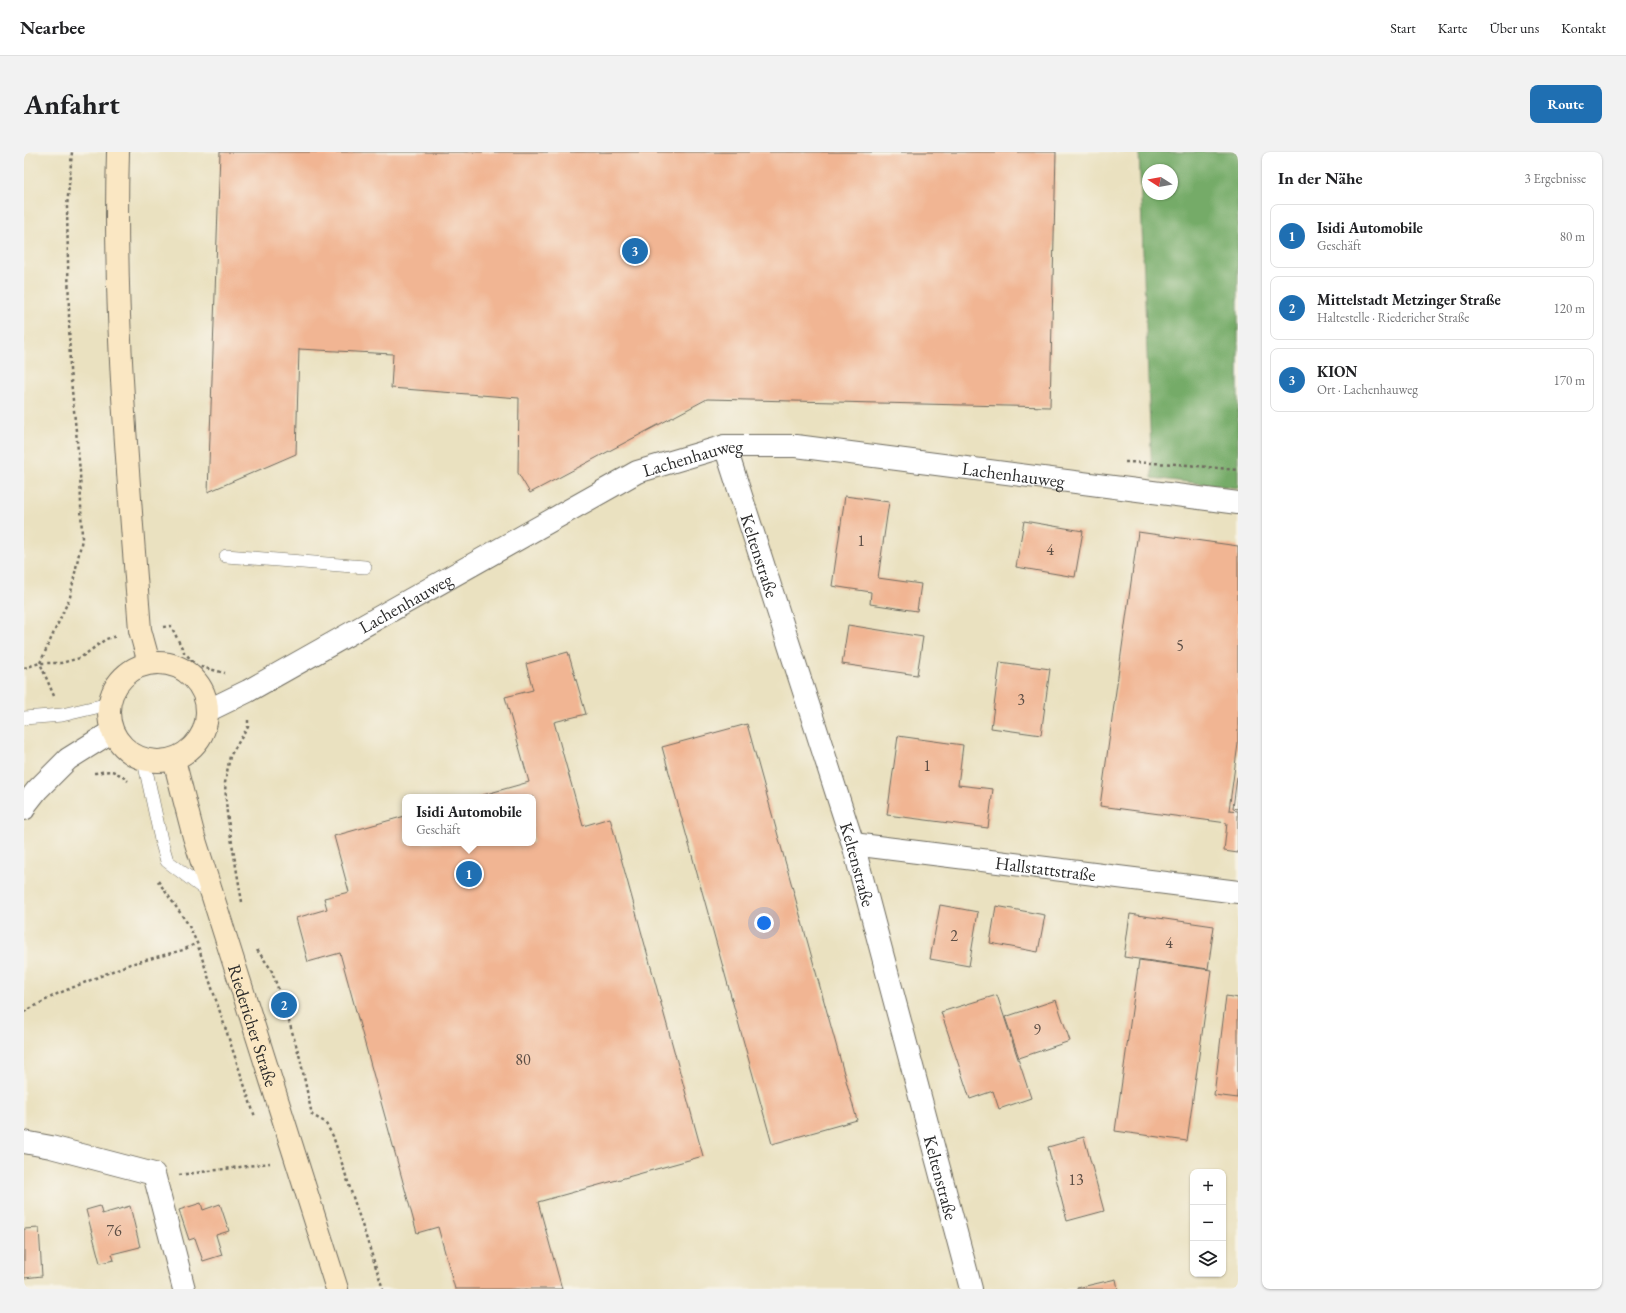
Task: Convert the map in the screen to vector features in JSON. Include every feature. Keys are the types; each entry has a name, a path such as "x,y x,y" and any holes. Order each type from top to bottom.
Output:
{"main road":[{"path":"118,152 116,220 124,414 140,630 149,663"},
{"path":"149,663 165,663 183,669 195,680 204,694 207,711 203,733 190,750 174,760 156,763 144,761 134,756 120,744 112,732 109,718 109,704 115,686 131,670 149,663"},
{"name":"Riedericher Straße","path":"174,760 194,837 337,1289"}],"street":[{"name":"Lachenhauweg","path":"207,711 248,691 637,472 724,446 796,446 1238,503"},
{"name":"Keltenstraße","path":"724,446 852,844 971,1289"},
{"path":"25,806 37,790 68,759 112,732"},
{"name":"Hallstattstraße","path":"852,844 1238,892"},
{"path":"24,1142 51,1147 154,1174 184,1289"}],"lane":[{"path":"226,556 365,567"},
{"path":"24,718 62,715 109,704"},
{"path":"144,761 167,861 212,894"}],"path":[{"path":"62,715 40,663 70,597 82,539 80,471 70,370 67,207 72,152"},
{"path":"24,668 40,663"},
{"path":"243,906 227,814 225,783 230,756 248,727 248,691"},
{"path":"84,749 95,773 110,770 118,773 128,781"},
{"path":"154,875 188,924 196,943 255,1119"},
{"path":"24,1012 57,994 127,966 183,950 196,943 224,934"},
{"path":"256,946 271,969 284,1005 300,1058 312,1115 326,1122 333,1136 383,1289"},
{"path":"268,1156 273,1170"},
{"path":"154,1174 179,1175 270,1163"}],"green space":[{"path":"1139,152 1238,152 1238,488 1152,478"}],"building":[{"path":"220,152 1056,152 1050,407 707,399 530,493 518,473 519,398 391,388 393,354 299,349 296,454 208,492"},
{"path":"845,496 889,502 878,578 921,584 917,611 870,604 871,592 832,586"},
{"path":"1024,521 1083,531 1075,577 1016,567"},
{"path":"1138,532 1238,546 1238,744 1229,810 1238,811 1238,853 1224,851 1227,823 1100,806"},
{"path":"848,625 923,637 917,675 842,664"},
{"path":"568,652 586,714 554,722 583,826 610,818 703,1156 538,1202 562,1289 455,1289 438,1227 417,1233 340,953 308,962 296,918 327,909 324,898 349,892 334,836 402,817 402,846 536,846 536,794 487,794 529,782 505,697 533,690 526,664"},
{"path":"1000,662 1050,669 1041,735 991,728"},
{"path":"747,724 857,1120 772,1144 662,747"},
{"path":"898,736 963,745 958,785 993,789 988,828 887,815"},
{"path":"1238,777 1238,809 1233,808"},
{"path":"940,905 978,912 969,966 930,959"},
{"path":"996,906 1045,915 1038,952 990,943"},
{"path":"1130,914 1214,926 1208,969 1124,957"},
{"path":"1139,960 1211,970 1187,1141 1115,1131"},
{"path":"997,995 1031,1098 999,1109 993,1091 970,1099 941,1012"},
{"path":"1226,996 1238,998 1238,1098 1214,1095"},
{"path":"1056,1000 1070,1041 1019,1058 1005,1017"},
{"path":"1084,1137 1104,1211 1067,1221 1048,1147"},
{"path":"201,1203 203,1210 220,1204 229,1231 216,1235 222,1255 203,1261 195,1238 189,1240 179,1210"},
{"path":"100,1206 102,1214 130,1206 140,1247 112,1254 114,1260 100,1263 86,1210"},
{"path":"39,1228 42,1276 24,1278 24,1229"},
{"path":"1116,1279 1118,1289 1077,1289 1077,1288"}],"place":[{"name":"KION","path":"635,251"},
{"name":"Isidi Automobile","path":"469,874"},
{"name":"Mittelstadt Metzinger Straße","path":"284,1005"}]}
